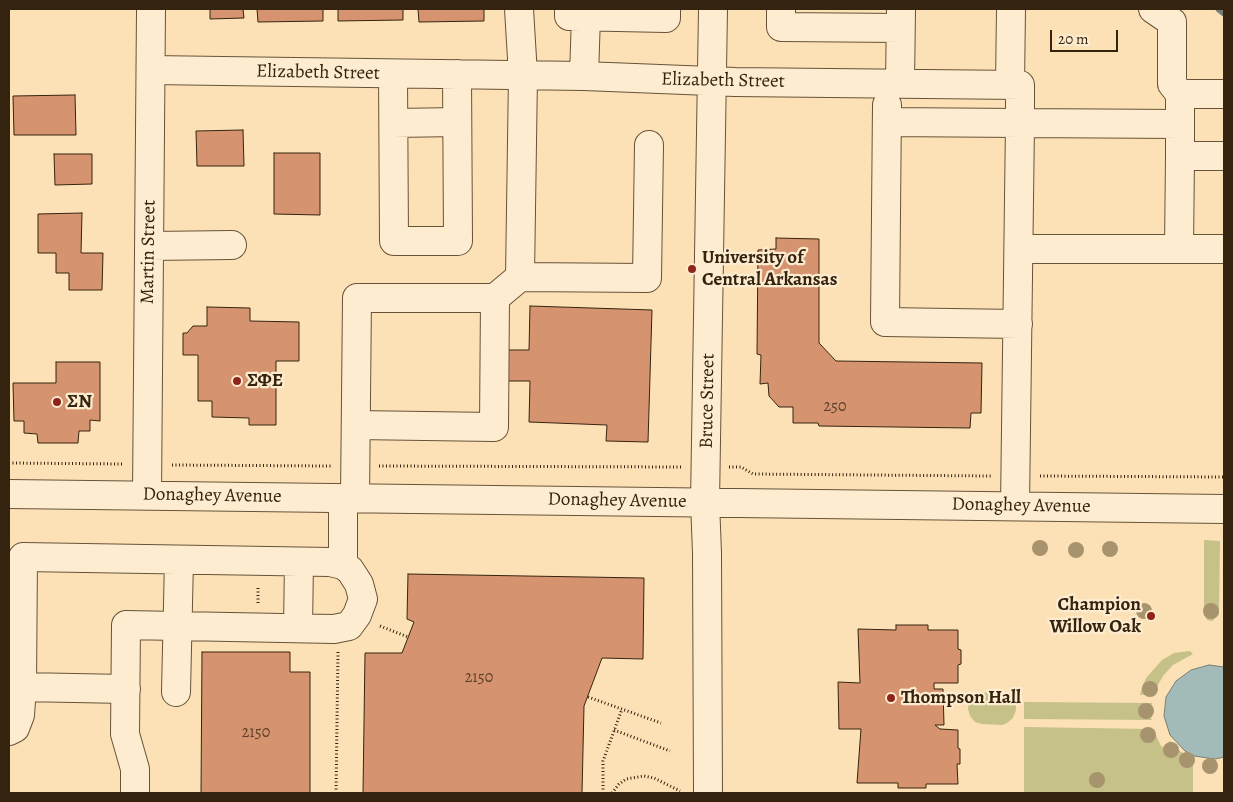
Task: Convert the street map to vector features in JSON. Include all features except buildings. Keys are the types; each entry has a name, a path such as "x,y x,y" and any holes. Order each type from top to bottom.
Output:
{"street":[{"name":"Martin Street","path":"146,495 151,9"},
{"path":"519,9 523,75 520,277"},
{"path":"584,76 577,13 666,18 666,9"},
{"name":"Bruce Street","path":"708,793 705,502 713,9"},
{"path":"781,9 781,27 901,18 894,83 887,122 886,322 1018,324"},
{"path":"1011,9 1010,85 1020,85 1015,506"},
{"path":"1153,9 1172,22 1172,84 1180,94 1178,249"},
{"name":"Elizabeth Street","path":"151,70 584,76 712,82 1010,85"},
{"path":"393,74 394,241 458,241 457,74"},
{"path":"1180,94 1224,94"},
{"path":"394,123 457,122"},
{"path":"887,122 1180,124"},
{"path":"343,565 356,425 357,298 495,298 520,277 648,278 648,145"},
{"path":"1180,156 1224,156"},
{"path":"150,246 232,245"},
{"path":"1019,249 1224,249"},
{"path":"356,425 494,427 495,298"},
{"name":"Donaghey Avenue","path":"9,494 1224,509"},
{"path":"9,731 15,728 20,715 23,557 330,562 343,565 350,570 359,584 363,599 357,615 349,626 341,628 126,624 125,734 135,769 135,793"},
{"path":"176,692 179,560"},
{"path":"298,628 299,562"},
{"path":"22,687 126,689"}],"path":[{"path":"729,467 741,467 752,474 1224,477"},
{"path":"258,584 258,610"},
{"path":"377,625 408,637"},
{"path":"336,793 338,647"},
{"path":"588,697 661,723"},
{"path":"603,793 603,761 622,709"},
{"path":"614,730 670,751"},
{"path":"612,793 619,784 626,780 644,776 654,778 680,791"}],"shaded area":[{"path":"1204,540 1220,541 1219,615 1212,621 1207,620 1204,615"},
{"path":"1190,651 1193,654 1173,665 1163,676 1153,694 1140,695 1146,678 1162,660 1174,653"},
{"path":"997,692 1007,694 1013,698 1016,710 1013,718 1002,725 975,722 970,716 968,709 971,698 980,693"},
{"path":"1024,702 1152,703 1150,716 1152,720 1024,719"},
{"path":"1024,727 1153,729 1161,746 1163,747 1170,741 1181,752 1193,758 1193,793 1024,793"}],"water":[{"path":"1209,665 1224,667 1224,757 1215,759 1194,756 1185,751 1170,735 1164,716 1166,697 1176,681 1191,670"}],"waterway":[{"path":"1219,9 1224,13"}],"place":[{"name":"University of Central Arkansas","path":"692,269"},
{"name":"ΣΦΕ","path":"237,381"},
{"name":"ΣΝ","path":"57,402"},
{"name":"Champion Willow Oak","path":"1151,616"},
{"name":"Thompson Hall","path":"891,698"}]}
